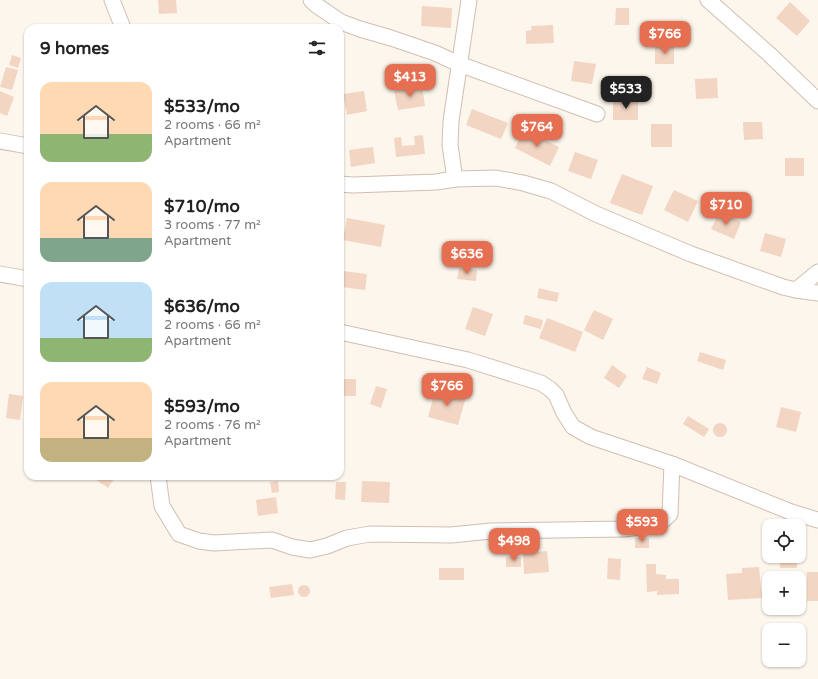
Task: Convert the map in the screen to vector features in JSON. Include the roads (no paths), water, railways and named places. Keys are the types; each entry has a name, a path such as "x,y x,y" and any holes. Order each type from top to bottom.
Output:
{"street":[{"path":"112,0 121,24"},
{"path":"311,0 342,22 435,53 459,64 597,114"},
{"path":"455,179 450,145 451,121 469,0"},
{"path":"708,0 818,101"},
{"path":"0,141 24,145"},
{"path":"344,184 436,182 455,179 496,178 524,183 551,191 596,214 691,254 796,290 818,293"},
{"path":"796,290 818,272"},
{"path":"0,274 24,278"},
{"path":"344,333 468,360 541,383 556,395 564,413 573,427 591,437 672,464 791,512 818,520"},
{"path":"159,480 162,506 179,534 199,541 214,543 272,540 292,548 310,550 327,546 347,538 370,534 451,535 491,531 623,528 658,525 670,514 672,464"}]}
